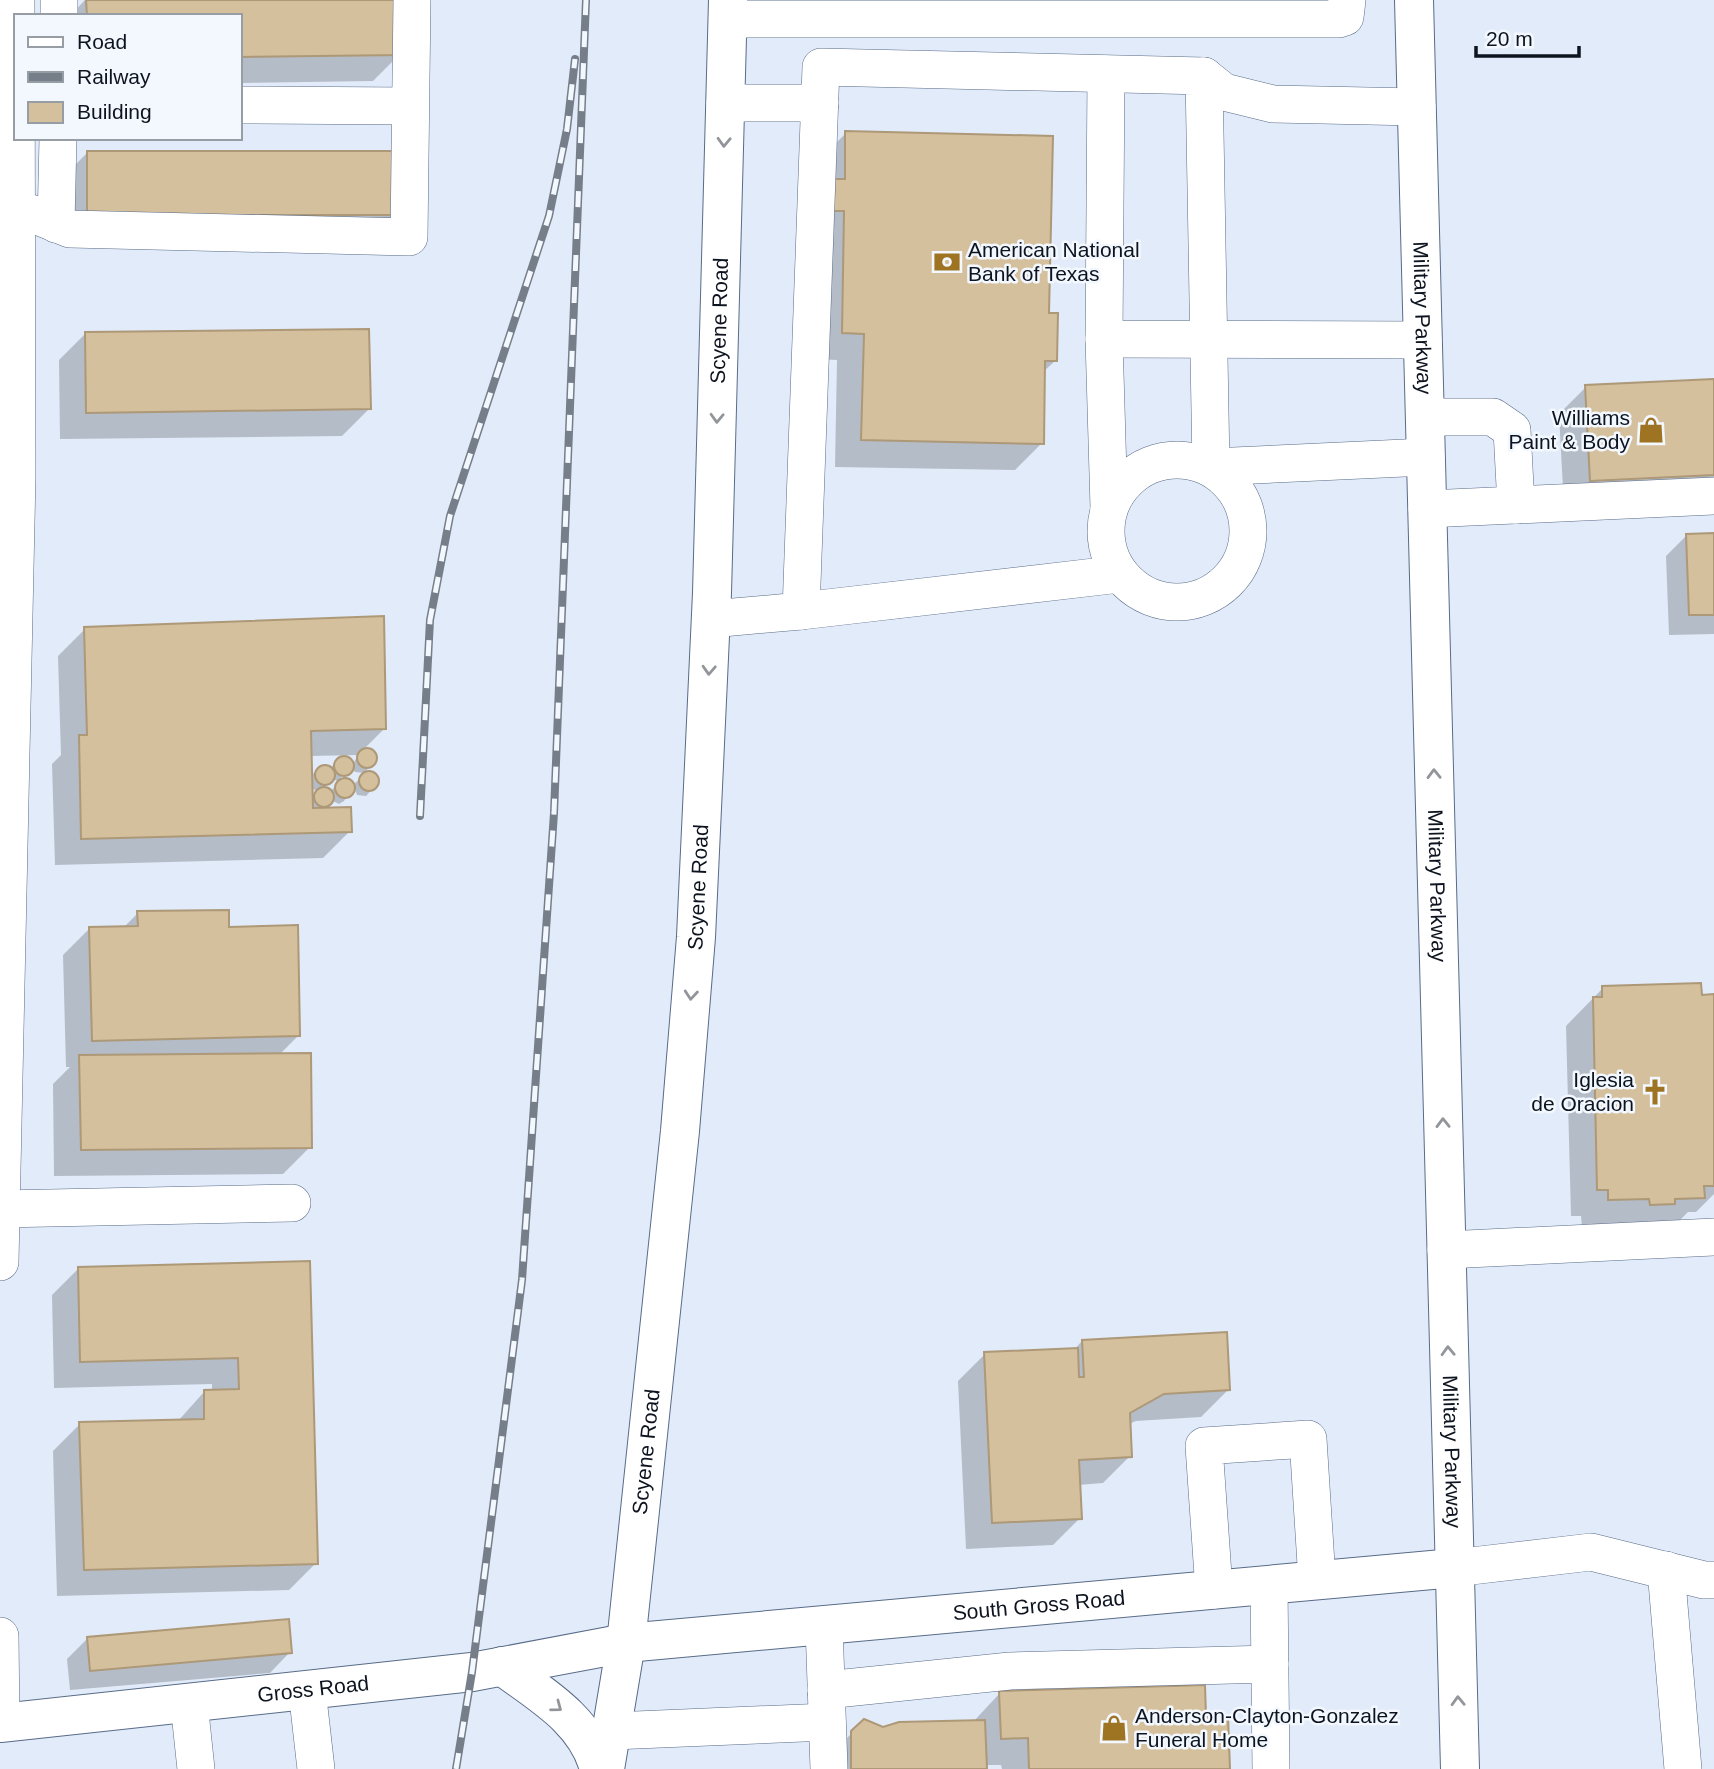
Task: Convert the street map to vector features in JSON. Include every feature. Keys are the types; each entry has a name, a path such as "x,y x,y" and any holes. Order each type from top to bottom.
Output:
{"main road":[{"name":"Military Parkway","path":"1415,0 1460,1769"},
{"name":"Scyene Road","path":"605,1769 626,1643 680,1131 696,937 711,619 728,10"},
{"name":"South Gross Road","path":"626,1643 1454,1568"},
{"name":"Gross Road","path":"0,1723 502,1666 626,1643"},
{"path":"502,1666 569,1717 591,1746 599,1769"}],"street":[{"path":"8,208 70,229 409,237 412,0"},
{"path":"728,10 1339,19 1345,17 1348,0"},
{"path":"0,1262 8,208 14,52"},
{"path":"801,611 821,67 1204,76 1224,92 1273,104 1417,107"},
{"path":"1106,74 1104,339 1109,508 1105,532 1109,554 1119,574 1135,589 1154,600 1177,603 1198,600 1218,590 1234,575 1245,553 1249,528 1244,504 1230,483 1211,467 1204,76"},
{"path":"725,103 820,103"},
{"path":"242,105 410,106"},
{"path":"56,224 58,140"},
{"path":"1104,339 1423,340"},
{"path":"1425,417 1493,417 1512,430 1516,505"},
{"path":"1109,508 1121,486 1140,469 1163,460 1188,460 1211,467 1426,457"},
{"path":"1427,509 1714,496"},
{"path":"711,619 1119,574"},
{"path":"1,1209 292,1203"},
{"path":"1446,1250 1714,1237"},
{"path":"1214,1590 1204,1446 1308,1439 1317,1580"},
{"path":"1454,1568 1591,1552 1714,1580"},
{"path":"1666,1570 1683,1769"},
{"path":"1269,1584 1271,1769"},
{"path":"824,1625 829,1769"},
{"path":"0,1636 0,1723"},
{"path":"612,1731 826,1706 888,1684 1010,1671 1270,1664"},
{"path":"307,1690 316,1769"},
{"path":"189,1703 196,1769"}],"building":[{"path":"86,0 400,0 401,55 242,57 242,14 87,14"},
{"name":"American National Bank of Texas","path":"845,131 1053,136 1049,313 1058,313 1057,361 1045,361 1044,444 861,440 864,334 842,333 844,211 829,211 830,179 845,179"},
{"path":"87,151 400,151 400,215 87,215"},
{"path":"369,329 371,409 86,413 85,332"},
{"name":"Williams Paint & Body","path":"1714,379 1714,475 1590,481 1585,385"},
{"path":"1714,533 1714,615 1689,615 1686,534"},
{"path":"384,616 386,729 311,731 313,808 351,807 352,832 81,839 79,735 87,735 84,627"},
{"path":"363,748 371,748 377,758 371,768 363,768 357,762 357,754"},
{"path":"344,756 351,759 354,766 351,773 344,776 337,773 334,766 337,759"},
{"path":"321,765 329,765 335,775 329,785 321,785 315,779 315,771"},
{"path":"369,771 376,774 379,781 376,788 369,791 362,788 359,781 362,774"},
{"path":"341,778 349,778 355,788 349,798 341,798 335,792 335,784"},
{"path":"324,787 331,790 334,797 331,804 324,807 317,804 314,797 317,790"},
{"path":"229,910 229,927 298,925 300,1036 92,1041 89,927 138,926 137,911"},
{"name":"Iglesia de Oracion","path":"1701,983 1702,995 1714,994 1714,1186 1704,1186 1705,1198 1675,1199 1675,1204 1650,1205 1649,1199 1608,1200 1608,1190 1597,1190 1593,997 1602,997 1602,986"},
{"path":"311,1053 312,1148 81,1150 79,1055"},
{"path":"310,1261 318,1564 84,1570 79,1422 204,1419 204,1390 239,1389 238,1358 80,1362 78,1267"},
{"path":"1227,1332 1230,1390 1164,1394 1130,1413 1132,1457 1079,1460 1082,1519 992,1523 984,1352 1078,1348 1079,1377 1084,1377 1082,1340"},
{"path":"289,1619 292,1653 90,1671 87,1637"},
{"name":"Anderson-Clayton-Gonzalez Funeral Home","path":"1205,1685 1206,1717 1228,1716 1230,1769 1029,1769 1028,1738 1001,1739 999,1691"},
{"path":"864,1719 883,1727 899,1722 985,1720 987,1769 851,1769 851,1731"}],"railway":[{"path":"456,1769 472,1672 522,1280 554,813 586,0"},
{"path":"420,816 430,620 450,516 549,216 567,129 575,59"}],"place":[{"name":"American National Bank of Texas","path":"947,262"},
{"name":"Williams Paint & Body","path":"1651,430"},
{"name":"Iglesia de Oracion","path":"1655,1092"},
{"name":"Anderson-Clayton-Gonzalez Funeral Home","path":"1114,1728"}]}
